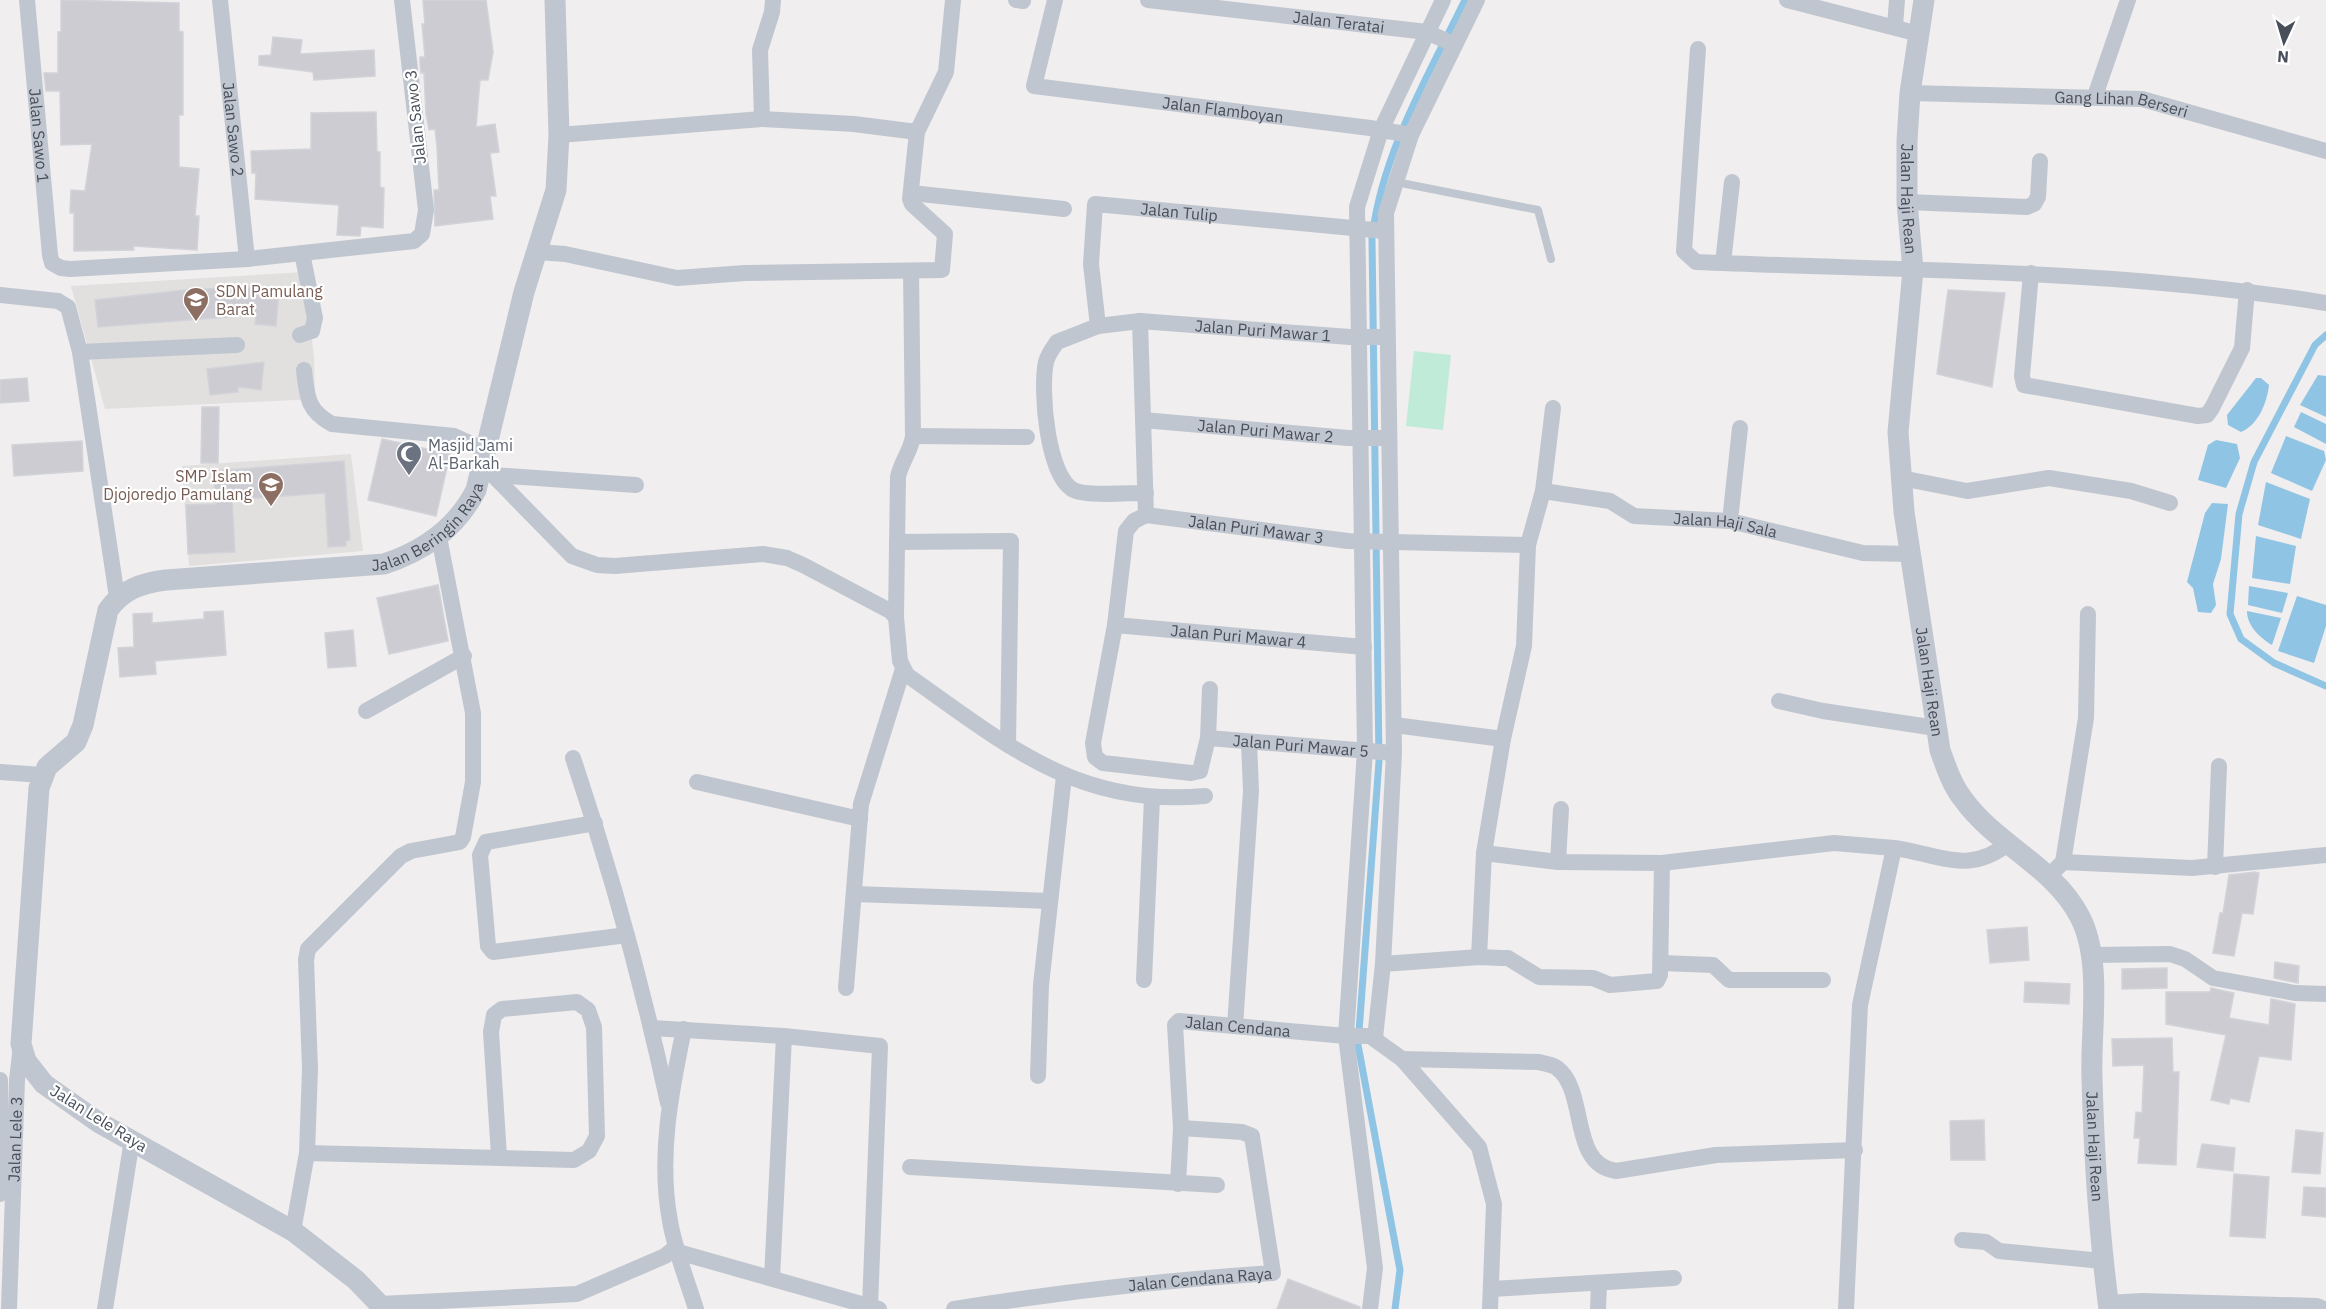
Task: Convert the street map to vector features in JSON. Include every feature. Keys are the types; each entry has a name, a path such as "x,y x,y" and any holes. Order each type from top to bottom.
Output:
{"street":[{"name":"Jalan Sawo 1","path":"27,0 52,263 61,268 247,259"},
{"name":"Jalan Sawo 2","path":"220,0 247,259"},
{"name":"Jalan Sawo 3","path":"302,254 414,241 423,234 426,210 402,0"},
{"name":"Jalan Beringin Raya","path":"117,597 135,586 166,579 384,564 411,555 439,537 468,506 487,463 524,292 556,190 559,135 555,0"},
{"path":"762,119 760,50 772,12 773,0"},
{"path":"538,252 565,254 677,278 746,273 942,270 945,238 941,230 912,204 911,194 917,132 946,72 953,0"},
{"name":"Jalan Flamboyan","path":"1055,0 1034,86 1411,135"},
{"name":"Jalan Teratai","path":"1148,0 1209,4 1427,32 1455,45"},
{"path":"1370,1309 1375,1268 1349,1036 1368,751 1364,647 1359,194 1381,130 1443,0"},
{"path":"1477,0 1411,135 1386,213 1383,231 1388,541 1394,725 1383,964 1372,1037 1402,1059 1479,1147 1494,1204 1490,1309"},
{"path":"1786,0 1919,34"},
{"path":"1894,26 1898,0"},
{"name":"Jalan Haji Rean","path":"1924,0 1910,93 1907,202 1913,270 1898,432 1910,554 1940,750 1963,799 1980,819 2009,843 2056,868 2070,900 2082,919 2092,955 2092,1079 2103,1261 2109,1306"},
{"path":"2095,96 2128,0"},
{"path":"1698,49 1684,251 1696,262 2031,273 2247,290 2326,303"},
{"name":"Gang Lihan Berseri","path":"1910,93 2142,99 2326,151"},
{"path":"559,135 762,119 854,124 917,132"},
{"path":"1907,202 2027,207 2034,204 2038,197 2040,161"},
{"path":"1723,263 1732,182"},
{"path":"911,194 1064,209"},
{"name":"Jalan Tulip","path":"1098,326 1091,264 1095,204 1383,231"},
{"path":"247,259 302,254 315,318 312,331 300,335"},
{"path":"846,988 861,804 903,669 896,617 898,477 901,465 911,448 913,436 910,271"},
{"path":"2031,273 2022,376 2024,385 2198,416 2207,415 2212,408 2242,348 2247,290"},
{"path":"0,295 58,301 69,307 80,352 117,597 108,610 83,725 76,742 47,767 42,775 0,772"},
{"path":"1140,321 1146,515 1134,521 1126,531 1115,624 1093,743 1095,757 1103,763 1191,773 1200,771 1208,738 1210,689"},
{"name":"Jalan Puri Mawar 1","path":"1146,493 1077,492 1065,484 1059,475 1047,436 1046,363 1057,342 1098,326 1140,321 1384,337"},
{"path":"80,352 237,345"},
{"path":"304,370 307,397 316,415 332,424 454,436 487,463 559,545 572,556 583,561 597,565 638,565 763,554 803,565 890,611 896,617"},
{"path":"1479,957 1484,853 1503,739 1524,646 1528,545 1543,491 1553,408"},
{"name":"Jalan Puri Mawar 2","path":"1143,420 1362,439 1386,438"},
{"path":"1730,521 1740,428"},
{"path":"913,436 1027,437"},
{"path":"487,463 636,485"},
{"path":"1901,478 1966,490 2049,478 2131,491 2170,503"},
{"name":"Jalan Haji Sala","path":"1543,491 1610,501 1634,516 1730,521 1863,553 1910,554"},
{"name":"Jalan Puri Mawar 3","path":"1146,515 1364,541 1528,545"},
{"path":"293,1231 307,1153 310,1069 306,954 308,949 401,856 411,851 460,842 464,837 472,782 473,713 464,656 439,537"},
{"path":"897,542 1011,542 1008,745"},
{"path":"2088,614 2086,718 2056,868 2215,867 2326,855"},
{"name":"Jalan Puri Mawar 4","path":"1115,624 1364,647"},
{"path":"366,711 464,656"},
{"path":"903,669 907,675 1008,745 1064,776 1084,784 1152,798 1198,797 1191,773"},
{"path":"1779,701 1823,711 1936,728"},
{"path":"1394,725 1503,739"},
{"name":"Jalan Puri Mawar 5","path":"1208,738 1392,753"},
{"path":"1235,1026 1251,791 1249,742"},
{"path":"573,758 595,823 627,935 652,1028 668,1103"},
{"path":"2215,867 2219,766"},
{"name":"Jalan Lele Raya","path":"42,775 39,788 21,1044 26,1061 44,1084 98,1122 293,1231 356,1280 382,1307"},
{"path":"1038,1076 1041,985 1064,776"},
{"path":"697,782 860,819"},
{"path":"1144,980 1152,798"},
{"path":"1558,862 1561,809"},
{"path":"595,823 486,842 480,855 488,946 493,952 627,935"},
{"path":"1484,853 1558,862 1662,863 1834,843 1894,848 1953,862 1978,861 1996,854 2009,843"},
{"path":"1846,1309 1860,1005 1894,848"},
{"path":"1383,964 1479,957 1508,958 1539,977 1593,978 1610,986 1657,981 1661,963 1662,863"},
{"path":"854,894 1050,901"},
{"path":"2092,955 2170,954 2185,959 2213,978 2295,993 2326,994"},
{"path":"1661,963 1713,965 1720,969 1729,981 1823,980"},
{"path":"307,1153 499,1156 574,1160 589,1151 597,1136 594,1027 588,1010 578,1002 502,1010 494,1015 491,1032 499,1156"},
{"name":"Jalan Cendana","path":"1178,1184 1181,1128 1175,1025 1179,1021 1372,1037"},
{"path":"382,1307 577,1294 677,1250 875,1308 880,1046 784,1036 652,1028"},
{"path":"684,1029 668,1103 667,1200 677,1250 696,1309"},
{"path":"772,1278 784,1036"},
{"name":"Jalan Lele 3","path":"9,1309 17,1080 21,1044"},
{"path":"1402,1059 1539,1062 1555,1066 1566,1078 1593,1161 1604,1170 1616,1171 1716,1155 1855,1150"},
{"path":"0,1080 0,1194"},
{"name":"Jalan Cendana Raya","path":"954,1309 1038,1295 1199,1278 1273,1273 1252,1136 1242,1132 1181,1128"},
{"path":"105,1309 132,1140"},
{"path":"910,1167 1216,1185"},
{"path":"1962,1240 1986,1242 1999,1251 2103,1261"},
{"path":"1491,1289 1674,1278"},
{"path":"1598,1309 1599,1284"},
{"path":"2109,1306 2142,1302 2317,1306 2324,1309"}],"lane":[{"path":"1396,183 1538,210 1551,259"}],"shaded area":[{"name":"SDN Pamulang Barat","path":"305,272 314,359 315,399 105,409 71,286"},
{"name":"SMP Islam Djojoredjo Pamulang","path":"351,454 363,551 189,566 182,466"}],"green space":[{"path":"1414,351 1451,355 1443,430 1406,426"}],"water":[{"path":"2318,375 2326,376 2326,417 2300,405"},
{"path":"2256,378 2261,378 2269,385 2266,399 2257,419 2241,432 2228,425 2227,415"},
{"path":"2301,412 2326,424 2326,444 2294,427"},
{"path":"2286,436 2324,451 2326,460 2312,491 2271,473"},
{"path":"2216,440 2237,444 2240,458 2226,488 2198,480 2208,445"},
{"path":"2266,482 2310,499 2301,539 2258,525"},
{"path":"2212,503 2228,504 2221,559 2213,584 2216,605 2211,613 2198,612 2193,588 2187,582 2205,513"},
{"path":"2256,536 2296,546 2290,584 2252,578"},
{"path":"2249,586 2288,593 2282,613 2248,605"},
{"path":"2297,596 2326,605 2326,626 2314,663 2278,651"},
{"path":"2247,611 2281,618 2272,645 2255,631 2249,622"}],"building":[{"path":"61,0 179,3 179,31 183,32 183,115 179,115 179,167 199,169 195,216 199,216 197,250 133,246 134,250 74,251 74,213 70,213 71,190 85,191 92,144 61,145 60,91 46,91 44,73 58,73"},
{"path":"423,0 486,0 493,52 488,80 480,80 476,127 495,124 499,152 490,153 496,196 490,196 493,219 435,226 434,190 439,190 437,147 435,129 429,130 424,73 421,73 420,64 420,57 425,57 422,24 425,24"},
{"path":"273,37 302,40 300,54 374,50 375,76 314,80 313,72 259,65 259,56 271,55"},
{"path":"376,112 377,152 380,152 380,187 384,188 383,228 361,226 360,236 337,235 339,205 255,199 256,173 252,173 251,151 311,149 311,113"},
{"path":"251,287 279,291 276,326 255,324 256,315 98,327 95,300 184,290"},
{"path":"1948,290 2005,293 1992,387 1937,374"},
{"path":"264,362 261,390 238,387 238,392 210,395 207,369"},
{"path":"27,378 29,401 0,403 0,380"},
{"path":"202,407 219,407 218,463 201,463"},
{"name":"Masjid Jami Al-Barkah","path":"382,439 450,454 436,516 368,500"},
{"path":"82,441 83,471 14,476 12,445"},
{"path":"344,461 350,540 346,541 346,546 328,547 325,493 232,500 235,552 188,554 186,505 216,504 213,471"},
{"path":"438,585 448,641 389,654 377,598"},
{"path":"223,611 226,655 155,661 156,674 120,677 118,648 134,647 133,614 152,613 152,623 204,619 204,612"},
{"path":"353,630 356,666 328,668 325,633"},
{"path":"2259,873 2253,914 2242,913 2234,956 2213,953 2229,875"},
{"path":"2027,927 2029,960 1990,963 1987,930"},
{"path":"2275,962 2299,966 2298,983 2274,978"},
{"path":"2167,968 2167,988 2122,989 2122,969"},
{"path":"2025,982 2070,984 2069,1004 2024,1002"},
{"path":"2211,988 2234,993 2229,1018 2269,1025 2271,999 2295,1004 2291,1060 2259,1056 2249,1102 2230,1098 2229,1104 2211,1100 2226,1035 2166,1024 2166,992 2210,992"},
{"path":"2172,1038 2173,1072 2179,1072 2176,1165 2138,1163 2140,1138 2134,1138 2136,1112 2142,1113 2144,1065 2113,1066 2112,1039"},
{"path":"1984,1120 1985,1160 1951,1160 1950,1121"},
{"path":"2296,1130 2323,1133 2320,1174 2292,1172"},
{"path":"2202,1144 2235,1148 2233,1171 2197,1167"},
{"path":"2234,1174 2269,1177 2265,1238 2230,1236"},
{"path":"2304,1187 2326,1188 2326,1217 2302,1215"},
{"path":"1288,1279 1360,1307 1360,1309 1277,1309"}],"waterway":[{"path":"1395,1309 1400,1270 1358,1045 1379,761 1372,238 1377,206 1396,145 1422,86 1465,0"},
{"path":"2326,335 2315,345 2254,462 2239,514 2230,614 2241,639 2274,663 2326,686"}],"place":[{"name":"SDN Pamulang Barat","path":"196,323"},
{"name":"Masjid Jami Al-Barkah","path":"409,477"},
{"name":"SMP Islam Djojoredjo Pamulang","path":"271,508"}]}
